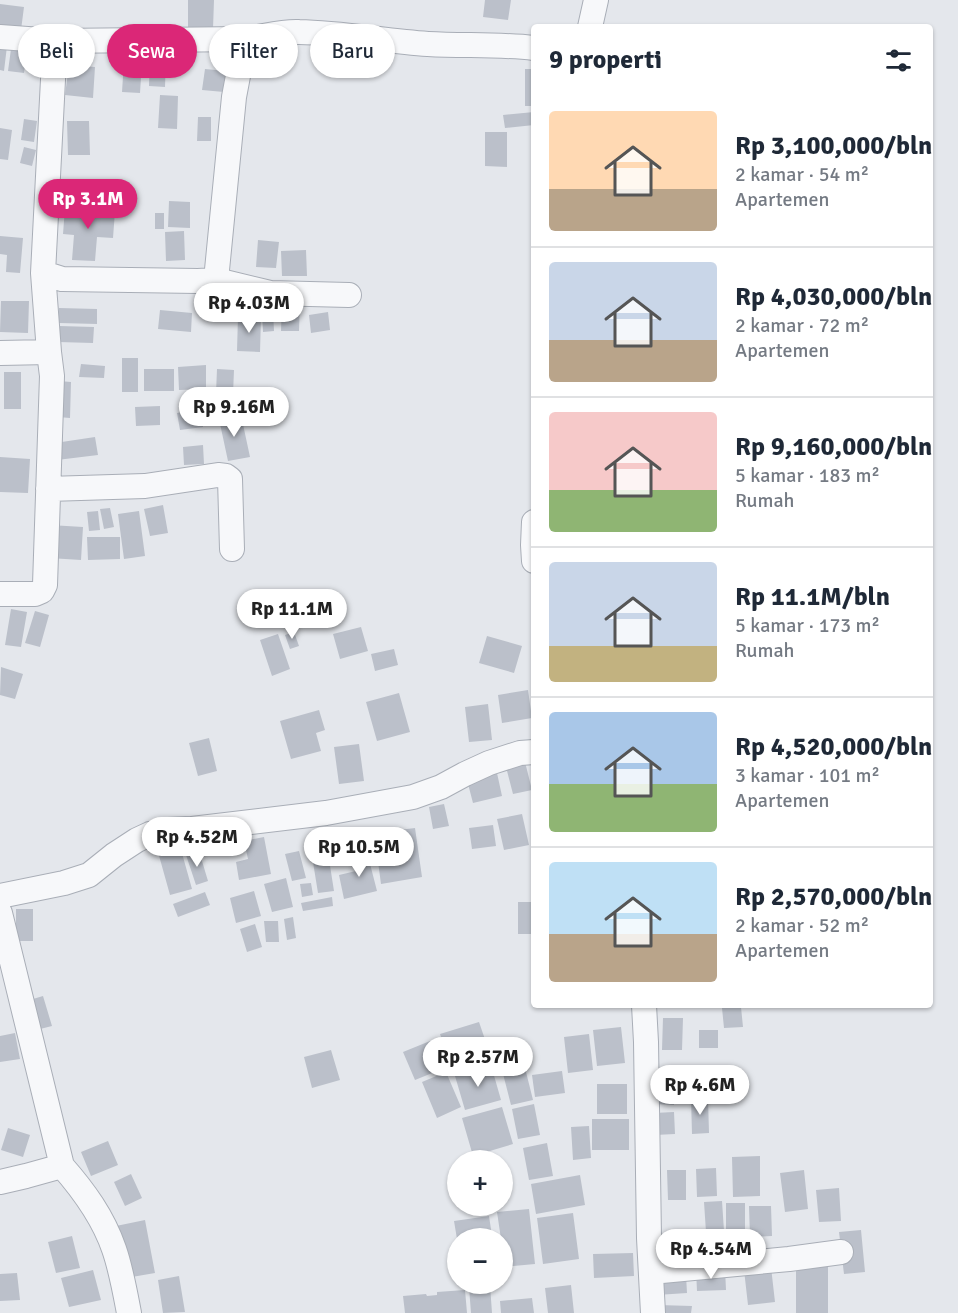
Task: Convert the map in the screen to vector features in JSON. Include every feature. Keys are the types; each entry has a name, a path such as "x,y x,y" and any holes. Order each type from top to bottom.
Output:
{"street":[{"path":"591,24 596,0"},
{"path":"298,31 415,43 531,48"},
{"path":"0,37 18,38"},
{"path":"95,41 209,39"},
{"path":"0,594 35,594 42,591 45,585 52,376 44,273 53,78"},
{"path":"216,280 238,78"},
{"path":"44,273 62,279 216,280 270,293 348,295"},
{"path":"0,352 49,352"},
{"path":"48,489 145,486 218,475 226,476 230,479 232,549"},
{"path":"0,896 64,883 89,875 114,855 150,834 168,830 326,813 413,797 441,788 489,763 520,753 531,752"},
{"path":"0,913 62,1166 79,1185 99,1216 114,1250 129,1313"},
{"path":"644,1008 649,1238 653,1313"},
{"path":"0,1182 62,1166"},
{"path":"651,1272 841,1252"}],"building":[{"path":"188,0 214,0 213,24 209,24 209,29 197,29 197,24 188,24"},
{"path":"485,0 511,0 508,20 483,17"},
{"path":"0,4 24,7 22,24 18,24 18,30 0,27"},
{"path":"0,45 7,46 4,71 0,70"},
{"path":"11,49 18,49 18,72 8,71"},
{"path":"205,69 209,69 209,78 225,78 224,92 202,90"},
{"path":"525,69 531,69 531,106 525,106"},
{"path":"67,78 94,78 93,98 65,95"},
{"path":"123,78 141,78 140,93 122,92"},
{"path":"149,78 165,78 165,87 149,86"},
{"path":"160,95 178,96 177,129 158,128"},
{"path":"531,112 531,125 505,128 503,115"},
{"path":"198,117 211,117 211,141 197,141"},
{"path":"24,119 37,121 34,142 21,140"},
{"path":"67,121 89,121 90,155 68,155"},
{"path":"0,128 12,130 8,160 0,159"},
{"path":"485,132 507,132 507,167 485,166"},
{"path":"24,147 36,150 32,166 20,163"},
{"path":"169,201 190,202 190,228 168,227"},
{"path":"65,208 115,211 113,238 97,237 95,261 72,260 74,235 63,234"},
{"path":"155,213 164,213 164,229 155,229"},
{"path":"184,231 185,260 166,261 165,232"},
{"path":"0,236 23,238 20,273 6,272 7,255 0,254"},
{"path":"258,240 279,242 276,268 256,267"},
{"path":"306,250 307,276 282,276 281,251"},
{"path":"282,300 300,301 299,331 281,331"},
{"path":"1,301 29,301 28,333 0,332"},
{"path":"59,308 97,309 97,324 59,323"},
{"path":"160,310 192,313 191,332 158,329"},
{"path":"262,311 273,311 274,331 263,332"},
{"path":"328,312 330,330 311,333 309,315"},
{"path":"238,316 261,317 260,352 237,351"},
{"path":"59,326 94,327 93,343 58,342"},
{"path":"122,358 138,358 138,392 122,392"},
{"path":"81,364 105,366 104,378 79,377"},
{"path":"206,365 206,389 179,390 178,367"},
{"path":"144,369 174,369 174,391 144,391"},
{"path":"217,369 234,370 233,394 216,393"},
{"path":"4,372 21,372 21,409 4,409"},
{"path":"59,381 71,382 70,418 58,417"},
{"path":"215,399 229,399 230,412 216,413"},
{"path":"160,406 160,425 136,426 135,407"},
{"path":"200,409 203,427 180,430 177,413"},
{"path":"241,415 250,457 228,461 219,419"},
{"path":"95,437 98,455 57,460 55,443"},
{"path":"203,445 204,464 184,465 183,447"},
{"path":"0,457 30,459 28,493 0,492"},
{"path":"163,505 168,533 150,536 144,509"},
{"path":"110,508 114,527 104,529 100,509"},
{"path":"98,511 100,530 89,531 87,512"},
{"path":"139,511 145,556 124,559 118,514"},
{"path":"50,525 83,527 81,560 49,558"},
{"path":"87,537 120,537 120,559 88,560"},
{"path":"11,609 27,612 21,647 5,645"},
{"path":"35,611 49,615 40,647 25,643"},
{"path":"361,627 368,651 340,659 333,634"},
{"path":"294,632 299,646 290,649 285,635"},
{"path":"278,634 290,669 272,676 260,640"},
{"path":"487,636 522,646 514,673 479,663"},
{"path":"394,649 398,665 375,671 371,654"},
{"path":"1,667 23,674 15,699 0,695"},
{"path":"528,690 531,718 502,723 498,695"},
{"path":"399,693 410,732 377,741 366,702"},
{"path":"488,704 492,740 469,742 465,707"},
{"path":"319,710 325,730 316,733 321,751 291,759 280,721"},
{"path":"209,738 217,771 198,776 189,743"},
{"path":"359,744 364,781 339,784 334,747"},
{"path":"525,762 531,790 513,794 506,767"},
{"path":"497,773 502,796 473,803 467,780"},
{"path":"444,804 449,826 433,829 429,807"},
{"path":"522,814 529,845 504,850 497,819"},
{"path":"493,825 496,846 472,849 469,828"},
{"path":"415,828 422,877 381,884 374,832 389,830 393,864 403,863 399,830"},
{"path":"264,837 271,874 239,880 236,862 248,859 244,841"},
{"path":"180,846 192,889 170,895 158,852"},
{"path":"199,851 208,881 196,885 186,855"},
{"path":"299,851 306,878 292,881 285,854"},
{"path":"367,852 377,891 344,899 339,875 356,871 352,855"},
{"path":"328,853 334,891 318,893 312,856"},
{"path":"286,878 293,907 272,912 264,884"},
{"path":"311,883 313,895 302,897 300,884"},
{"path":"254,891 261,916 236,923 230,898"},
{"path":"205,892 210,905 178,917 173,904"},
{"path":"332,897 333,906 303,911 301,903"},
{"path":"518,902 531,902 531,934 518,934"},
{"path":"16,909 33,909 33,941 16,941"},
{"path":"293,917 296,938 287,940 284,919"},
{"path":"264,921 278,921 279,942 266,942"},
{"path":"255,924 262,947 247,952 240,929"},
{"path":"43,996 52,1026 32,1031 23,1002"},
{"path":"722,1008 741,1008 743,1027 724,1028"},
{"path":"663,1018 683,1018 682,1050 662,1050"},
{"path":"479,1022 490,1054 451,1067 440,1034"},
{"path":"621,1027 625,1063 597,1066 593,1030"},
{"path":"699,1030 718,1030 718,1048 699,1048"},
{"path":"15,1033 20,1059 0,1062 0,1036"},
{"path":"589,1034 593,1070 568,1073 564,1037"},
{"path":"435,1039 447,1067 415,1080 403,1052"},
{"path":"331,1050 340,1080 312,1088 304,1057"},
{"path":"523,1060 533,1100 511,1105 501,1066"},
{"path":"491,1065 501,1100 465,1110 455,1076"},
{"path":"562,1071 565,1093 535,1097 532,1075"},
{"path":"446,1072 461,1107 437,1118 422,1082"},
{"path":"597,1084 627,1084 627,1114 597,1114"},
{"path":"656,1096 674,1096 674,1105 655,1104"},
{"path":"691,1098 708,1098 709,1133 692,1134"},
{"path":"534,1104 540,1135 518,1139 512,1109"},
{"path":"502,1107 513,1144 493,1150 471,1150 462,1118"},
{"path":"674,1112 675,1134 655,1135 654,1113"},
{"path":"592,1119 629,1119 629,1150 592,1150"},
{"path":"589,1126 591,1158 573,1160 571,1127"},
{"path":"8,1128 30,1135 23,1157 1,1150"},
{"path":"108,1141 118,1165 91,1176 81,1152"},
{"path":"547,1143 553,1176 529,1180 523,1148"},
{"path":"760,1156 760,1196 733,1197 732,1157"},
{"path":"716,1168 717,1196 697,1197 696,1169"},
{"path":"667,1170 686,1170 686,1200 668,1200"},
{"path":"804,1170 808,1209 785,1212 780,1173"},
{"path":"131,1174 142,1198 125,1206 114,1182"},
{"path":"580,1175 585,1205 536,1214 531,1184"},
{"path":"839,1188 841,1221 819,1222 816,1190"},
{"path":"722,1201 724,1231 706,1232 704,1202"},
{"path":"726,1203 745,1203 745,1232 726,1233"},
{"path":"749,1206 771,1206 772,1236 750,1237"},
{"path":"529,1209 535,1264 513,1266 513,1228 499,1228 498,1216 513,1216 513,1210"},
{"path":"573,1213 579,1259 543,1264 537,1218"},
{"path":"489,1216 491,1228 455,1228 454,1221"},
{"path":"145,1220 155,1273 126,1278 116,1226"},
{"path":"861,1230 865,1272 844,1274 839,1232"},
{"path":"72,1236 80,1268 56,1273 48,1242"},
{"path":"633,1253 634,1276 594,1278 593,1254"},
{"path":"771,1267 775,1302 748,1305 744,1270"},
{"path":"796,1267 828,1267 828,1313 796,1313"},
{"path":"725,1269 726,1290 697,1291 696,1270"},
{"path":"93,1270 101,1300 69,1307 61,1278"},
{"path":"17,1273 20,1300 0,1301 0,1274"},
{"path":"686,1275 687,1293 657,1295 656,1277"},
{"path":"179,1276 185,1312 163,1313 158,1280"},
{"path":"571,1285 574,1313 548,1313 545,1288"},
{"path":"437,1292 465,1294 467,1313 405,1313 403,1296 437,1295"},
{"path":"470,1294 491,1294 492,1313 471,1313"},
{"path":"532,1298 534,1313 501,1313 500,1301"},
{"path":"658,1305 692,1306 691,1313 658,1313"}]}
